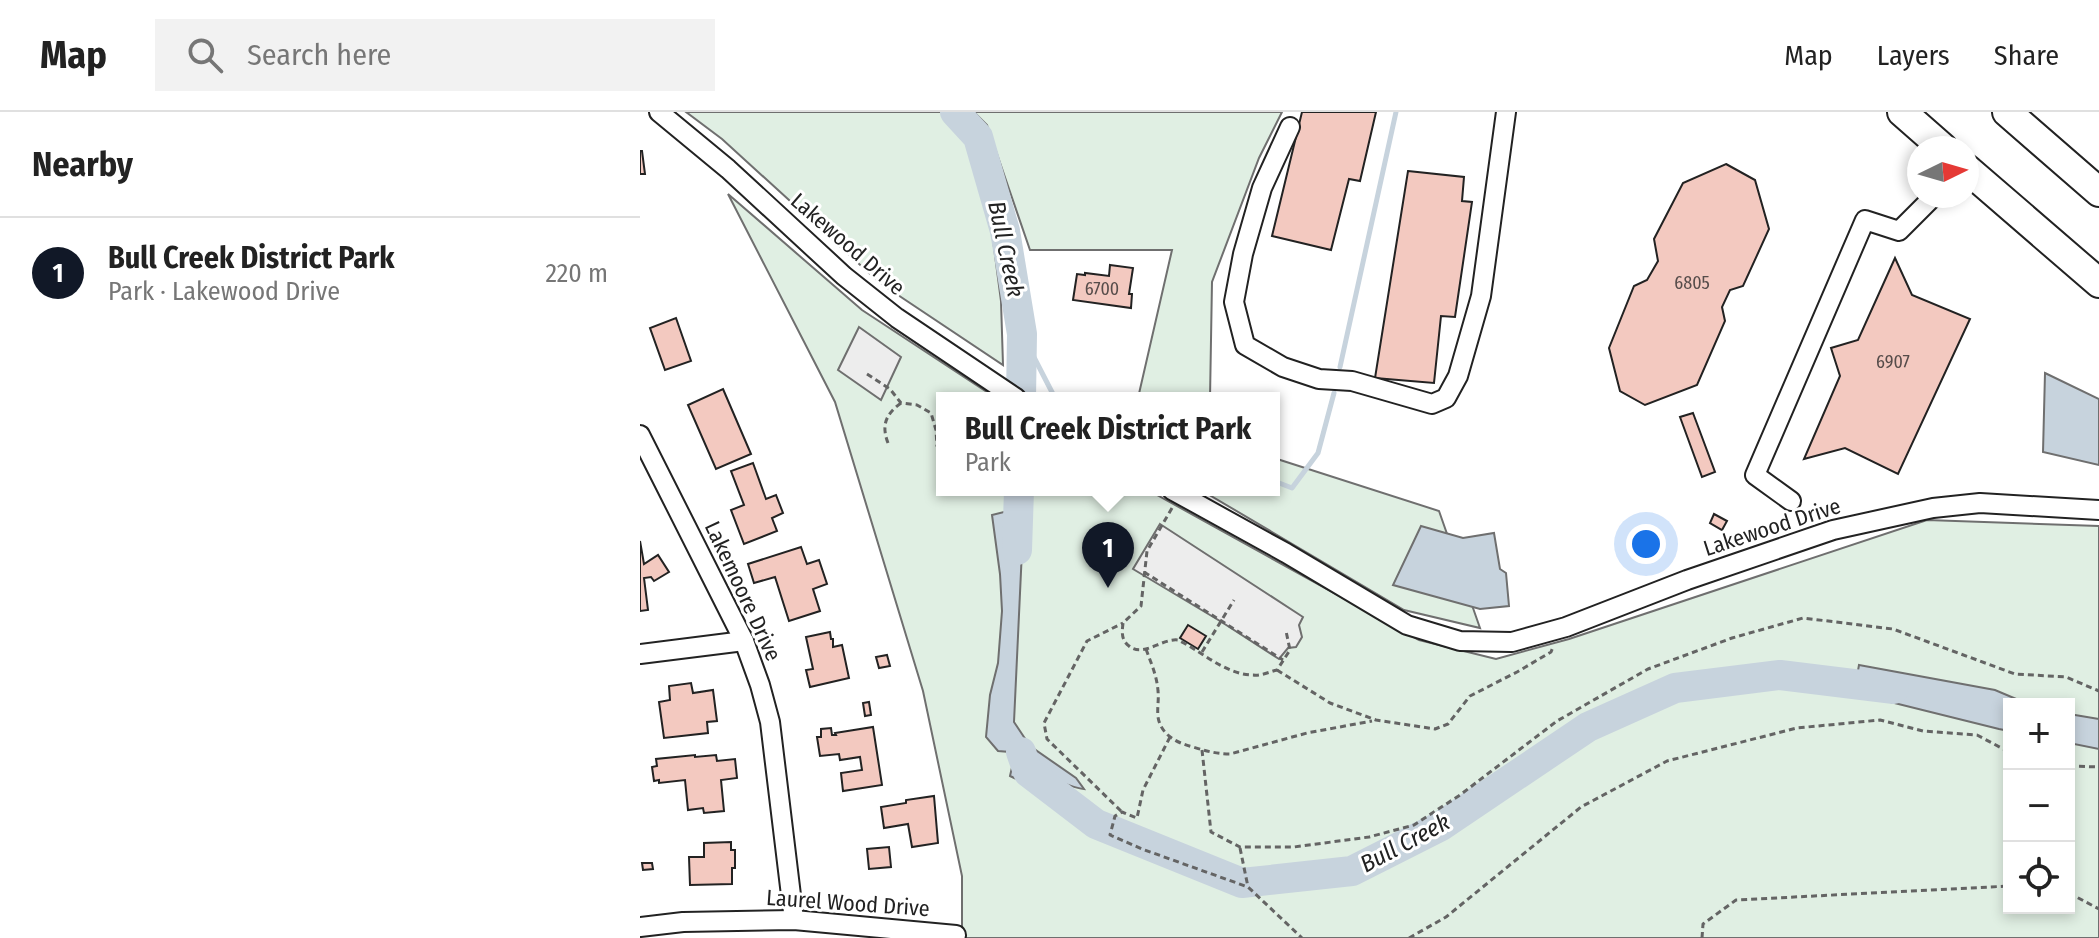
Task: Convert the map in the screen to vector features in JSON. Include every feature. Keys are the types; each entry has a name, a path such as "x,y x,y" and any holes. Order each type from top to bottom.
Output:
{"highway":[{"path":"1902,112 1929,136"},
{"path":"2007,112 2099,192"},
{"path":"1979,179 2099,283"}],"street":[{"name":"Lakewood Drive","path":"659,112 728,169 844,276 897,318 1007,392"},
{"path":"1290,127 1262,188 1243,254 1234,302 1245,345 1283,367 1319,379 1352,381 1432,404 1446,398 1458,376 1481,296 1506,112"},
{"path":"1791,501 1755,475 1865,220 1899,231 1922,208"},
{"name":"Lakemoore Drive","path":"640,435 744,641 760,685 770,722 794,920"},
{"name":"Lakewood Drive","path":"1182,496 1407,625 1460,641 1512,642 1560,629 1687,580 1833,530 1884,518 1980,503 2099,510"},
{"path":"640,654 744,641"},
{"name":"Laurel Wood Drive","path":"640,927 683,922 794,920 956,935"}],"path":[{"path":"867,374 890,389 901,403 917,405 931,413 936,430"},
{"path":"888,443 884,433 885,421 901,403"},
{"path":"1170,737 1143,790 1137,818 1122,812 1047,739 1044,723 1087,641 1123,623 1141,606 1147,551 1173,496"},
{"path":"1144,572 1284,660"},
{"path":"1201,653 1234,600"},
{"path":"1202,750 1211,832 1240,847 1294,847 1369,837 1414,825 1460,795 1557,721 1648,669 1732,638 1803,618 1893,629 2015,674 2066,677 2099,691"},
{"path":"1123,623 1124,641 1134,650 1146,649 1170,639 1178,640 1241,674 1259,675 1277,670 1284,660 1290,650 1286,631"},
{"path":"1277,670 1330,703 1376,720 1435,729 1448,724 1470,696 1551,652 1560,629"},
{"path":"1146,649 1155,672 1158,717 1162,728 1184,745 1230,754 1307,733 1376,720"},
{"path":"1409,938 1446,917 1581,807 1667,761 1797,728 1880,720 1923,731 1977,735 2003,749"},
{"path":"2075,766 2099,767"},
{"path":"1122,812 1115,816 1110,835 1248,887 1302,938"},
{"path":"1240,847 1248,887"},
{"path":"1702,938 1703,924 1736,900 2003,886"},
{"path":"2075,896 2099,909"}],"green space":[{"path":"686,112 943,112 981,148 1001,301 1003,365 880,283 722,139"},
{"path":"974,112 1282,112 1259,158 1212,282 1210,392 1139,392 1172,250 1030,250 987,125"},
{"path":"728,194 862,310 987,392 936,392 936,496 1159,496 1419,640 1496,659 1569,639 1927,520 2099,526 2099,938 962,938 962,876 923,691 835,402"},
{"path":"1280,460 1439,511 1480,628 1404,610 1211,496 1280,496"}],"shaded area":[{"path":"859,327 901,357 881,400 838,370"},
{"path":"2045,373 2099,399 2099,465 2043,452"},
{"path":"1024,507 1014,722 1030,746 1076,778 1084,789 1057,782 1030,783 1010,776 1013,763 1010,752 998,751 986,737 990,695 998,663 1002,611 992,515"},
{"path":"1160,524 1303,617 1299,625 1302,637 1296,647 1288,648 1279,659 1133,569"},
{"path":"1421,526 1463,538 1494,533 1500,569 1506,573 1509,606 1480,609 1393,585"},
{"path":"1859,665 1995,690 2014,698 2003,698 2003,730 1854,693"},
{"path":"2075,715 2099,719 2099,749 2075,744"}],"building":[{"path":"1302,112 1376,112 1360,181 1349,179 1331,250 1272,236"},
{"path":"642,151 645,174 640,174"},
{"path":"1726,164 1755,180 1769,229 1743,286 1730,290 1722,307 1725,321 1697,385 1645,405 1620,391 1609,348 1634,286 1647,280 1658,261 1654,239 1683,183"},
{"path":"1408,171 1464,177 1462,201 1472,202 1455,317 1441,316 1434,383 1375,378"},
{"path":"1895,258 1912,295 1970,319 1898,474 1845,448 1804,459 1840,376 1831,348 1858,340"},
{"path":"1110,265 1133,268 1129,294 1132,294 1131,308 1073,300 1077,274 1109,276"},
{"path":"676,318 691,361 665,370 650,328"},
{"path":"723,389 751,454 716,469 688,405"},
{"path":"1693,413 1715,472 1702,477 1680,417"},
{"path":"753,463 766,499 776,495 783,513 772,518 777,531 744,544 731,510 744,505 731,471"},
{"path":"1714,514 1727,521 1722,530 1710,523"},
{"path":"1657,539 1659,551 1636,555 1634,542"},
{"path":"640,541 644,564 658,555 669,572 654,581 651,577 644,578 648,610 640,611"},
{"path":"801,547 807,564 819,560 827,584 813,589 820,611 789,621 775,577 754,583 748,564"},
{"path":"1188,625 1206,636 1198,649 1180,638"},
{"path":"830,632 833,647 842,645 849,678 810,687 806,670 813,669 806,637"},
{"path":"887,655 890,666 879,668 876,657"},
{"path":"691,683 693,693 713,690 717,721 707,722 708,733 664,738 659,702 670,700 669,686"},
{"path":"869,702 871,715 865,716 863,703"},
{"path":"873,727 882,785 843,791 841,773 862,770 860,757 840,760 839,754 820,756 817,737 821,737 821,729 831,728 832,735 836,735"},
{"path":"716,755 717,761 735,759 737,778 721,780 724,811 704,813 703,808 688,810 685,780 654,781 652,767 657,766 656,759"},
{"path":"934,796 938,843 912,847 908,824 884,828 881,807"},
{"path":"731,842 731,850 735,850 732,884 690,885 689,857 704,857 704,843"},
{"path":"889,847 891,867 869,869 867,849"},
{"path":"642,863 652,863 653,869 643,870"}],"waterway":[{"name":"Bull Creek","path":"955,112 978,137 1005,231 1022,334 1021,392"},
{"path":"1340,367 1396,112"},
{"path":"1022,334 1052,392"},
{"path":"1280,483 1292,488 1318,453 1334,393"},
{"name":"Bull Creek","path":"1017,550 1019,496"},
{"name":"Bull Creek","path":"1021,752 1028,772 1096,824 1242,883 1352,871 1441,826 1588,727 1675,688 1780,675 1894,689"}],"place":[{"name":"Bull Creek District Park","path":"1108,588"}]}
